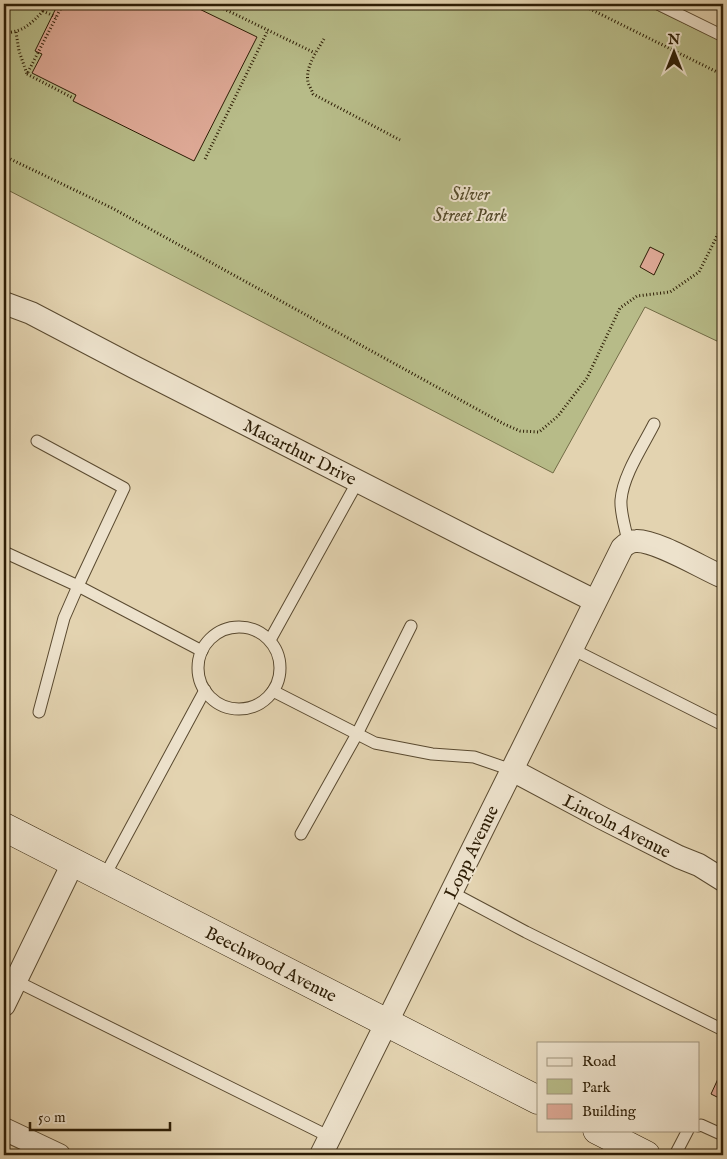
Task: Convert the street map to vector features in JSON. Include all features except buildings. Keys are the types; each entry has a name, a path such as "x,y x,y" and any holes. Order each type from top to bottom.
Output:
{"main road":[{"name":"Beechwood Avenue","path":"4,827 537,1099"},
{"path":"601,1132 640,1154"}],"street":[{"name":"Macarthur Drive","path":"4,303 31,313 596,601"},
{"path":"625,545 635,541 657,545 723,577"},
{"name":"Lopp Avenue","path":"325,1146 625,545"},
{"name":"Lincoln Avenue","path":"512,770 678,857 699,865 723,880"},
{"path":"4,1005 73,862"},
{"path":"4,1129 59,1155"}],"lane":[{"path":"658,4 723,36"},
{"path":"625,545 621,501 624,488 631,469 654,424"},
{"path":"37,441 124,488 64,618 39,712"},
{"path":"270,640 358,481"},
{"path":"4,552 78,586 202,651"},
{"path":"302,834 357,734 411,626"},
{"path":"233,628 246,628 259,632 270,640 277,652 280,665 279,678 273,690 264,700 252,707 239,709 225,706 214,700 204,690 199,677 198,664 202,651 210,640 220,632 233,628"},
{"path":"572,649 723,725"},
{"path":"103,879 204,690"},
{"path":"273,690 375,743 432,754 474,757 512,770"},
{"path":"451,892 526,932 723,1030"},
{"path":"16,981 325,1146"},
{"path":"700,1127 723,1135"},
{"path":"675,1155 687,1132"}],"path":[{"path":"4,33 16,32 31,24 43,10 45,4"},
{"path":"27,74 62,4"},
{"path":"214,4 315,53"},
{"path":"580,4 723,75"},
{"path":"43,10 56,17"},
{"path":"204,159 268,30"},
{"path":"16,32 19,50 27,74 73,98"},
{"path":"324,39 315,53 308,72 308,82 313,94 400,140"},
{"path":"4,156 112,208 520,432 539,432 558,416 588,378 620,308 636,296 670,292 699,272 723,224"}],"green space":[{"name":"Silver Street Park","path":"4,4 644,4 723,42 723,332 719,342 645,307 553,473 4,188"}]}
